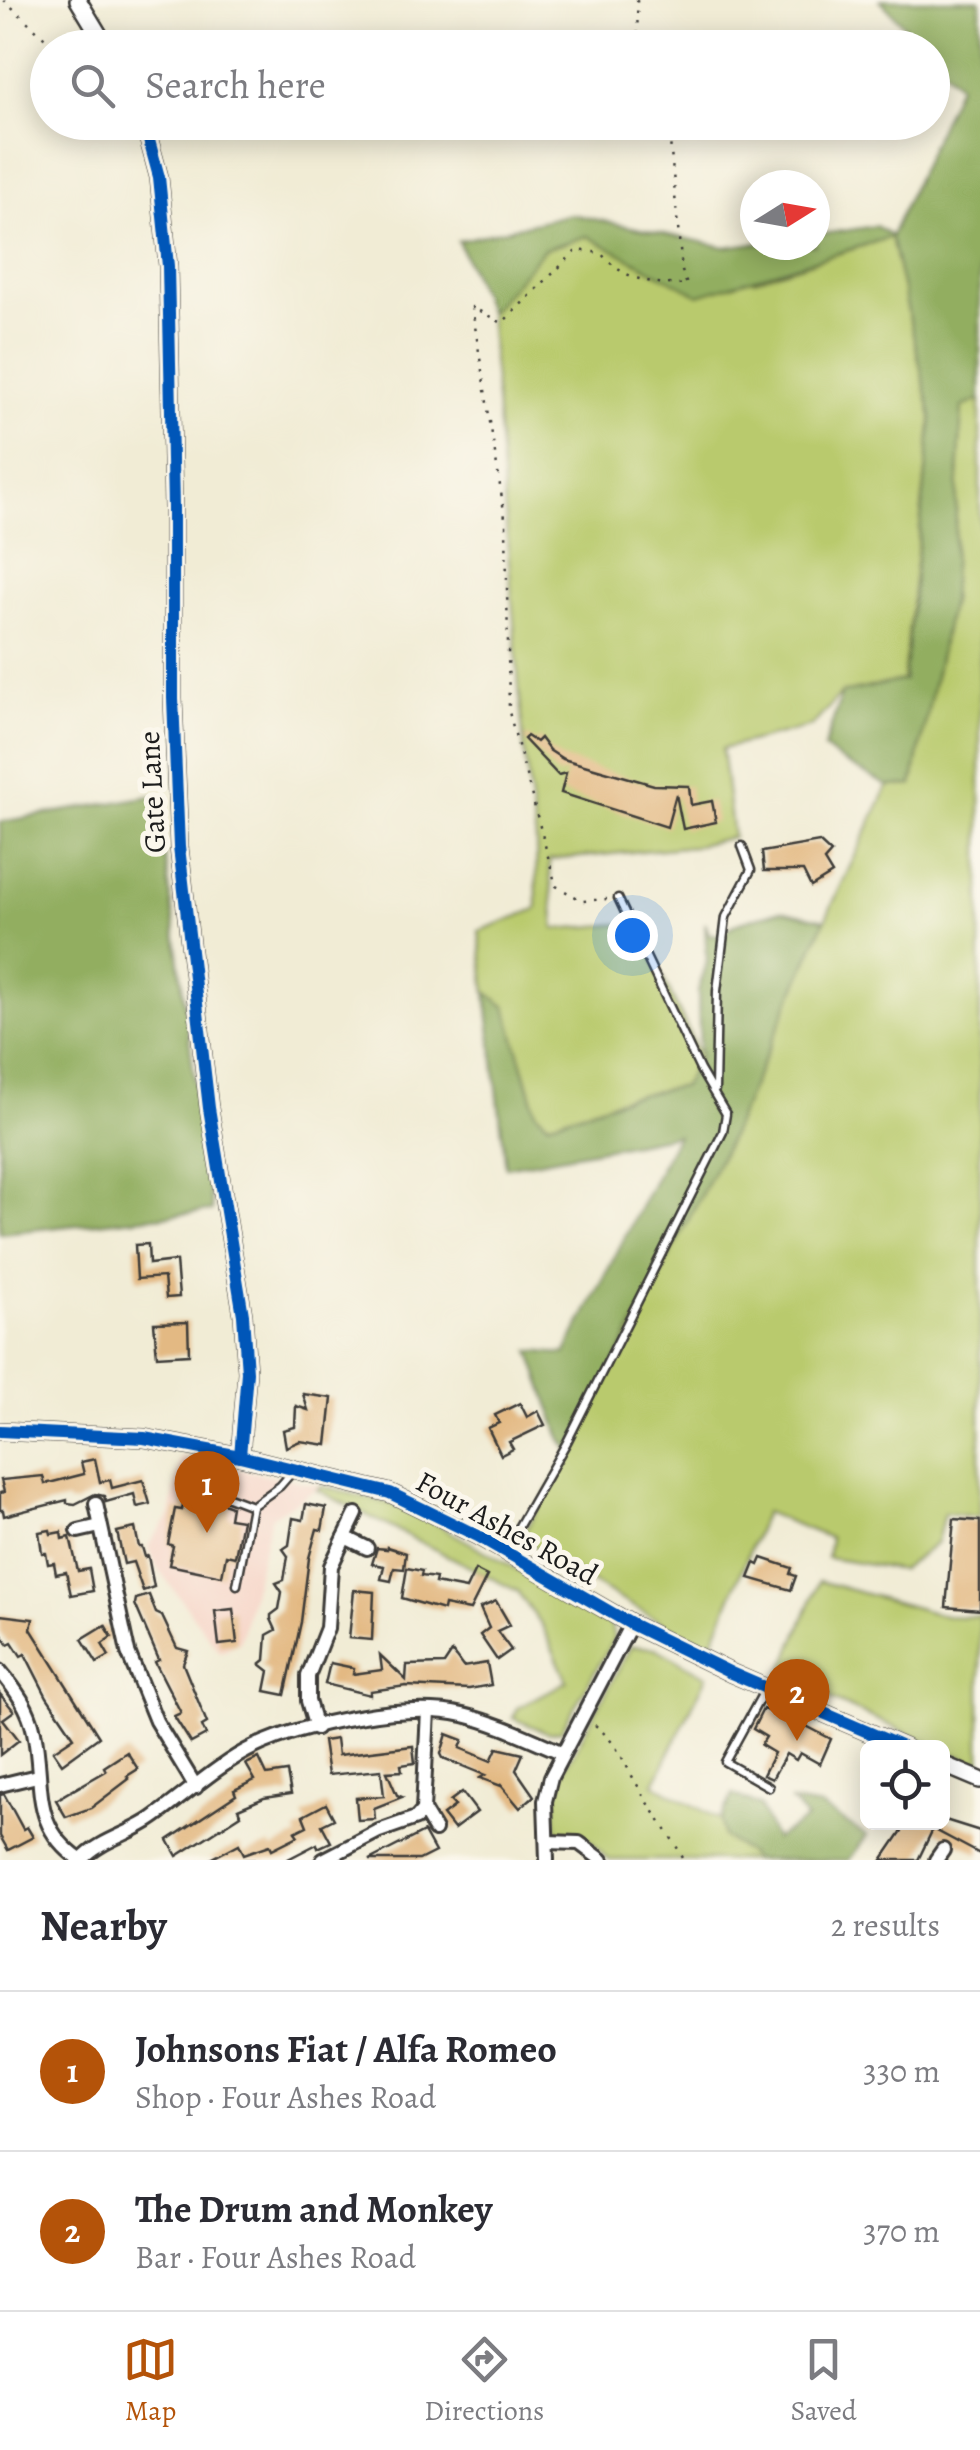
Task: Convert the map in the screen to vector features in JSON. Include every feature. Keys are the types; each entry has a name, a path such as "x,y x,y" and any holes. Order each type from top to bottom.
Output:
{"street":[{"path":"78,0 96,30"},
{"name":"Gate Lane","path":"149,140 159,176 168,266 174,508 173,698 179,847 208,1108 243,1315 247,1372 240,1456"},
{"name":"Four Ashes Road","path":"0,1432 102,1434 207,1449 390,1493 422,1506 631,1624 886,1740"},
{"path":"96,1504 128,1652 156,1722 196,1787"},
{"path":"316,1728 308,1701 308,1676 327,1628 331,1566 356,1514"},
{"path":"78,1531 100,1526"},
{"path":"345,1538 367,1548"},
{"path":"547,1860 545,1801 562,1753 631,1624"},
{"path":"0,1671 19,1693 34,1732 37,1776 51,1832 57,1844 81,1860 146,1823 252,1748 382,1713 428,1711 463,1715 562,1753"},
{"path":"428,1711 424,1810 434,1830"},
{"path":"950,1767 980,1780"},
{"path":"0,1786 37,1776"},
{"path":"323,1860 379,1831 416,1818 424,1810"},
{"path":"547,1842 586,1846 602,1860"}],"lane":[{"path":"715,1092 718,991 726,916 751,870 742,846"},
{"path":"504,1552 568,1442 723,1132 726,1114 700,1070 618,898"},
{"path":"207,1449 200,1477 207,1489 252,1506"},
{"path":"238,1585 252,1506 280,1486 295,1469"},
{"path":"766,1688 725,1762 770,1787"}],"path":[{"path":"4,0 36,30"},
{"path":"637,0 638,30"},
{"path":"618,898 582,901 556,886 508,712 506,524 472,307 502,322 577,250 601,253 613,268 652,284 687,285 682,271 670,140"},
{"path":"584,1717 615,1742 684,1860"}],"shaded area":[{"path":"181,1457 321,1486 271,1517 240,1642 220,1652 157,1567 148,1546 170,1516"}],"green space":[{"path":"880,0 980,0 980,400 962,407 951,601 912,785 888,786 824,748 842,693 904,680 932,417 891,237 830,255 830,233 876,226 891,236 934,140 950,140 950,103 958,85 950,76 950,30 908,30"},
{"path":"571,214 725,247 740,245 740,260 815,260 699,295 587,236 544,249 489,313 458,241"},
{"path":"587,236 615,249 754,280 818,260 830,260 830,256 891,237 932,417 903,681 842,693 812,726 722,749 733,837 694,846 549,860 555,929 637,923 700,1056 683,1086 629,1097 548,1123 536,1112 506,1007 486,992 479,931 537,909 536,840 524,749 489,313 544,249"},
{"path":"980,400 980,1517 944,1513 937,1543 901,1570 827,1558 830,1538 765,1512 710,1649 521,1538 570,1451 727,1144 888,786 912,785 951,601 962,406"},
{"path":"157,795 212,1211 0,1233 0,822"},
{"path":"781,910 825,920 727,1144 570,1451 561,1438 530,1351 565,1354 677,1135 506,1167 486,992 506,1007 536,1112 548,1123 629,1097 683,1086 700,1056 698,991 707,962 705,923 709,934 720,935 737,923"},
{"path":"321,1486 396,1505 426,1518 610,1622 614,1638 561,1731 548,1733 513,1718 518,1708 567,1681 542,1626 517,1591 317,1490"},
{"path":"819,1581 945,1616 980,1617 980,1765 950,1752 950,1740 923,1740 780,1677"},
{"path":"631,1646 655,1648 707,1676 654,1784 721,1820 724,1837 750,1854 752,1860 608,1860 591,1841 557,1830 558,1781"},
{"path":"733,1794 760,1806 775,1839 807,1819 792,1802 821,1807 867,1836 849,1860 752,1860 724,1837 721,1820"}],"building":[{"path":"527,736 536,742 540,738 563,759 654,785 689,786 691,805 712,801 716,822 683,829 676,794 667,827 561,793 566,773 558,775 524,739"},
{"path":"819,842 831,853 824,861 832,874 811,887 803,871 764,871 762,852"},
{"path":"148,1244 149,1264 176,1261 179,1297 166,1298 164,1277 137,1279 135,1245"},
{"path":"188,1322 189,1354 157,1356 154,1323"},
{"path":"303,1394 332,1398 327,1445 300,1441 286,1447 283,1430 295,1427 296,1406 308,1410"},
{"path":"520,1403 527,1417 538,1411 545,1425 509,1442 513,1449 501,1455 488,1428 499,1423 495,1415"},
{"path":"95,1459 100,1482 110,1480 112,1488 143,1480 150,1504 137,1507 134,1494 106,1502 104,1496 95,1494 75,1504 67,1500 4,1516 0,1510 0,1493 4,1492 1,1480 43,1476 45,1484 84,1474 81,1462"},
{"path":"206,1497 231,1506 229,1518 242,1520 235,1557 226,1555 222,1576 169,1565 173,1546 168,1544 175,1509 182,1510 184,1501"},
{"path":"306,1504 326,1508 322,1530 317,1529 309,1558 301,1622 285,1695 265,1691 269,1671 260,1664 265,1660 267,1635 276,1630 271,1615 279,1609 282,1592 276,1583 284,1580 288,1556 283,1549 289,1545 293,1518 303,1520"},
{"path":"954,1519 980,1521 980,1610 946,1607"},
{"path":"135,1528 139,1547 148,1556 154,1587 143,1591 133,1562 124,1564 117,1532"},
{"path":"50,1530 51,1534 61,1532 62,1539 70,1537 78,1571 89,1569 93,1591 71,1595 66,1572 56,1574 54,1563 48,1564 39,1532"},
{"path":"377,1548 406,1553 404,1569 394,1568 391,1581 381,1579 384,1566 372,1564"},
{"path":"762,1558 792,1568 790,1574 796,1576 791,1590 749,1578 755,1563 759,1565"},
{"path":"407,1568 436,1578 435,1583 466,1589 475,1570 487,1576 470,1610 444,1605 443,1610 402,1598"},
{"path":"354,1590 374,1592 372,1640 349,1638"},
{"path":"149,1595 177,1648 188,1651 183,1664 207,1723 202,1726 206,1735 191,1743 174,1716 181,1713 155,1662 159,1660 135,1604 136,1599"},
{"path":"496,1601 510,1625 497,1631 511,1650 497,1660 480,1635 489,1628 480,1608"},
{"path":"233,1609 237,1643 219,1645 215,1611"},
{"path":"0,1615 33,1619 31,1629 99,1737 62,1764 53,1751 74,1737 25,1654 21,1656 0,1632"},
{"path":"105,1625 112,1637 102,1644 109,1656 97,1663 82,1639"},
{"path":"452,1652 463,1667 487,1663 491,1685 469,1689 406,1686 370,1691 370,1695 325,1684 330,1663 354,1668 353,1674 382,1670 380,1655 406,1680 407,1665 444,1664"},
{"path":"0,1694 14,1711 3,1719 19,1740 0,1755"},
{"path":"772,1708 831,1739 820,1764 800,1753 796,1760 786,1754 772,1779 763,1775 774,1753 761,1745 766,1737 753,1729 763,1709 770,1712"},
{"path":"447,1734 463,1740 460,1748 491,1761 497,1748 523,1754 516,1770 534,1796 520,1808 500,1784 443,1758"},
{"path":"336,1739 338,1755 413,1746 415,1763 401,1765 402,1771 387,1772 397,1795 402,1797 374,1808 375,1819 358,1820 356,1798 384,1796 381,1770 328,1775 323,1741"},
{"path":"127,1752 138,1769 127,1776 129,1779 91,1808 66,1817 56,1800 106,1771 104,1767"},
{"path":"259,1758 267,1775 287,1772 291,1794 264,1798 238,1809 241,1815 177,1856 168,1840 236,1795 234,1790 255,1780 246,1764"},
{"path":"462,1792 477,1812 454,1829 443,1815 455,1806 450,1801"},
{"path":"4,1794 23,1829 27,1827 33,1837 8,1850 0,1836 0,1795"},
{"path":"326,1804 334,1819 322,1825 331,1842 318,1848 317,1844 286,1860 209,1860 239,1844 244,1854 270,1845 272,1849 298,1836 295,1832 307,1826 303,1816"},
{"path":"950,1822 980,1831 980,1854 935,1830 950,1830"},
{"path":"903,1830 933,1830 918,1860 882,1860"},
{"path":"424,1832 435,1852 419,1860 369,1860"}],"cycle path":[{"path":"149,140 159,177 168,266 173,698 179,847 209,1108 243,1315 247,1372 240,1456"},
{"path":"0,1431 144,1438 240,1456 390,1493 478,1536 631,1624 731,1673 886,1740"}],"place":[{"name":"Johnsons Fiat / Alfa Romeo","path":"207,1533"},
{"name":"The Drum and Monkey","path":"797,1741"}]}
